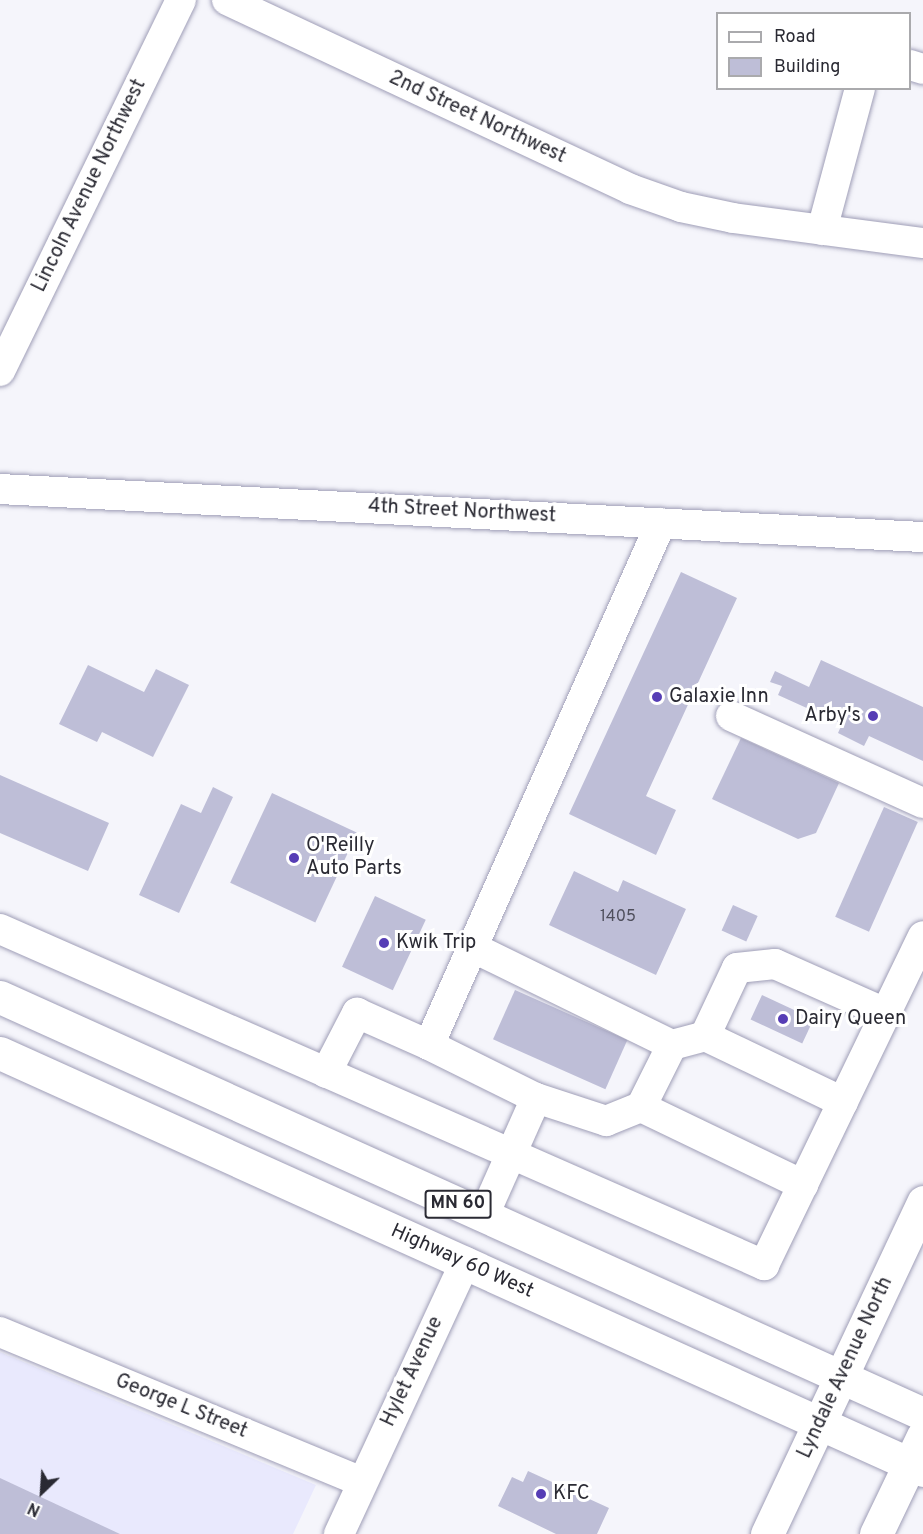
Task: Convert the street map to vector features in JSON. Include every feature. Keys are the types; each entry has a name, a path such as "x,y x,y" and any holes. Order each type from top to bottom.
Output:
{"main road":[{"name":"MN 60","path":"0,997 923,1414"},
{"name":"Highway 60 West","path":"0,1053 465,1262 820,1426 918,1457"},
{"name":"Lyndale Avenue North","path":"767,1534 820,1426 923,1202"},
{"path":"876,1534 918,1457"}],"street":[{"name":"Lincoln Avenue Northwest","path":"0,371 181,0"},
{"name":"2nd Street Northwest","path":"227,0 630,189 681,207 733,218 822,230 922,239"},
{"path":"822,230 859,90"},
{"name":"4th Street Northwest","path":"0,489 923,537"},
{"path":"429,1045 661,522"},
{"path":"731,716 923,803"},
{"path":"0,929 764,1265 923,936"},
{"path":"472,947 672,1045 705,1036 843,1102"},
{"path":"705,1036 737,968 775,963 885,1013"},
{"path":"326,1072 357,1013 429,1045 536,1098 606,1121 641,1107 672,1045"},
{"path":"484,1215 536,1098"},
{"path":"641,1107 803,1185"},
{"name":"Hylet Avenue","path":"339,1534 465,1262"},
{"name":"George L Street","path":"0,1332 362,1482"}],"shaded area":[{"path":"0,1352 316,1485 293,1534 0,1534"}],"building":[{"name":"Galaxie Inn","path":"681,572 737,598 646,796 676,810 656,855 569,814"},
{"name":"Arby's","path":"821,660 923,707 923,761 869,736 864,746 838,733 842,724 778,695 782,686 770,682 775,671 809,687"},
{"path":"88,665 144,692 156,669 189,685 153,757 102,732 97,742 59,724"},
{"path":"741,738 839,783 816,833 798,839 712,799"},
{"path":"0,775 109,823 88,871 0,833"},
{"path":"213,787 233,797 179,913 139,895 181,804 201,813"},
{"name":"O'Reilly Auto Parts","path":"272,793 357,833 315,922 230,883"},
{"path":"884,807 918,822 869,932 835,917"},
{"path":"574,871 618,892 623,880 686,909 656,975 549,925"},
{"name":"Kwik Trip","path":"375,896 426,920 393,990 342,967"},
{"path":"733,905 758,916 746,942 722,931"},
{"path":"515,990 627,1040 605,1089 493,1039"},
{"name":"Dairy Queen","path":"762,995 814,1019 802,1044 751,1019"},
{"name":"KFC","path":"528,1471 609,1508 597,1534 556,1534 498,1506 512,1477 523,1482"},
{"path":"0,1478 120,1534 0,1534"}],"place":[{"name":"Galaxie Inn","path":"657,697"},
{"name":"Arby's","path":"873,716"},
{"name":"O'Reilly Auto Parts","path":"294,858"},
{"name":"Kwik Trip","path":"384,943"},
{"name":"Dairy Queen","path":"783,1019"},
{"name":"KFC","path":"541,1494"}]}
